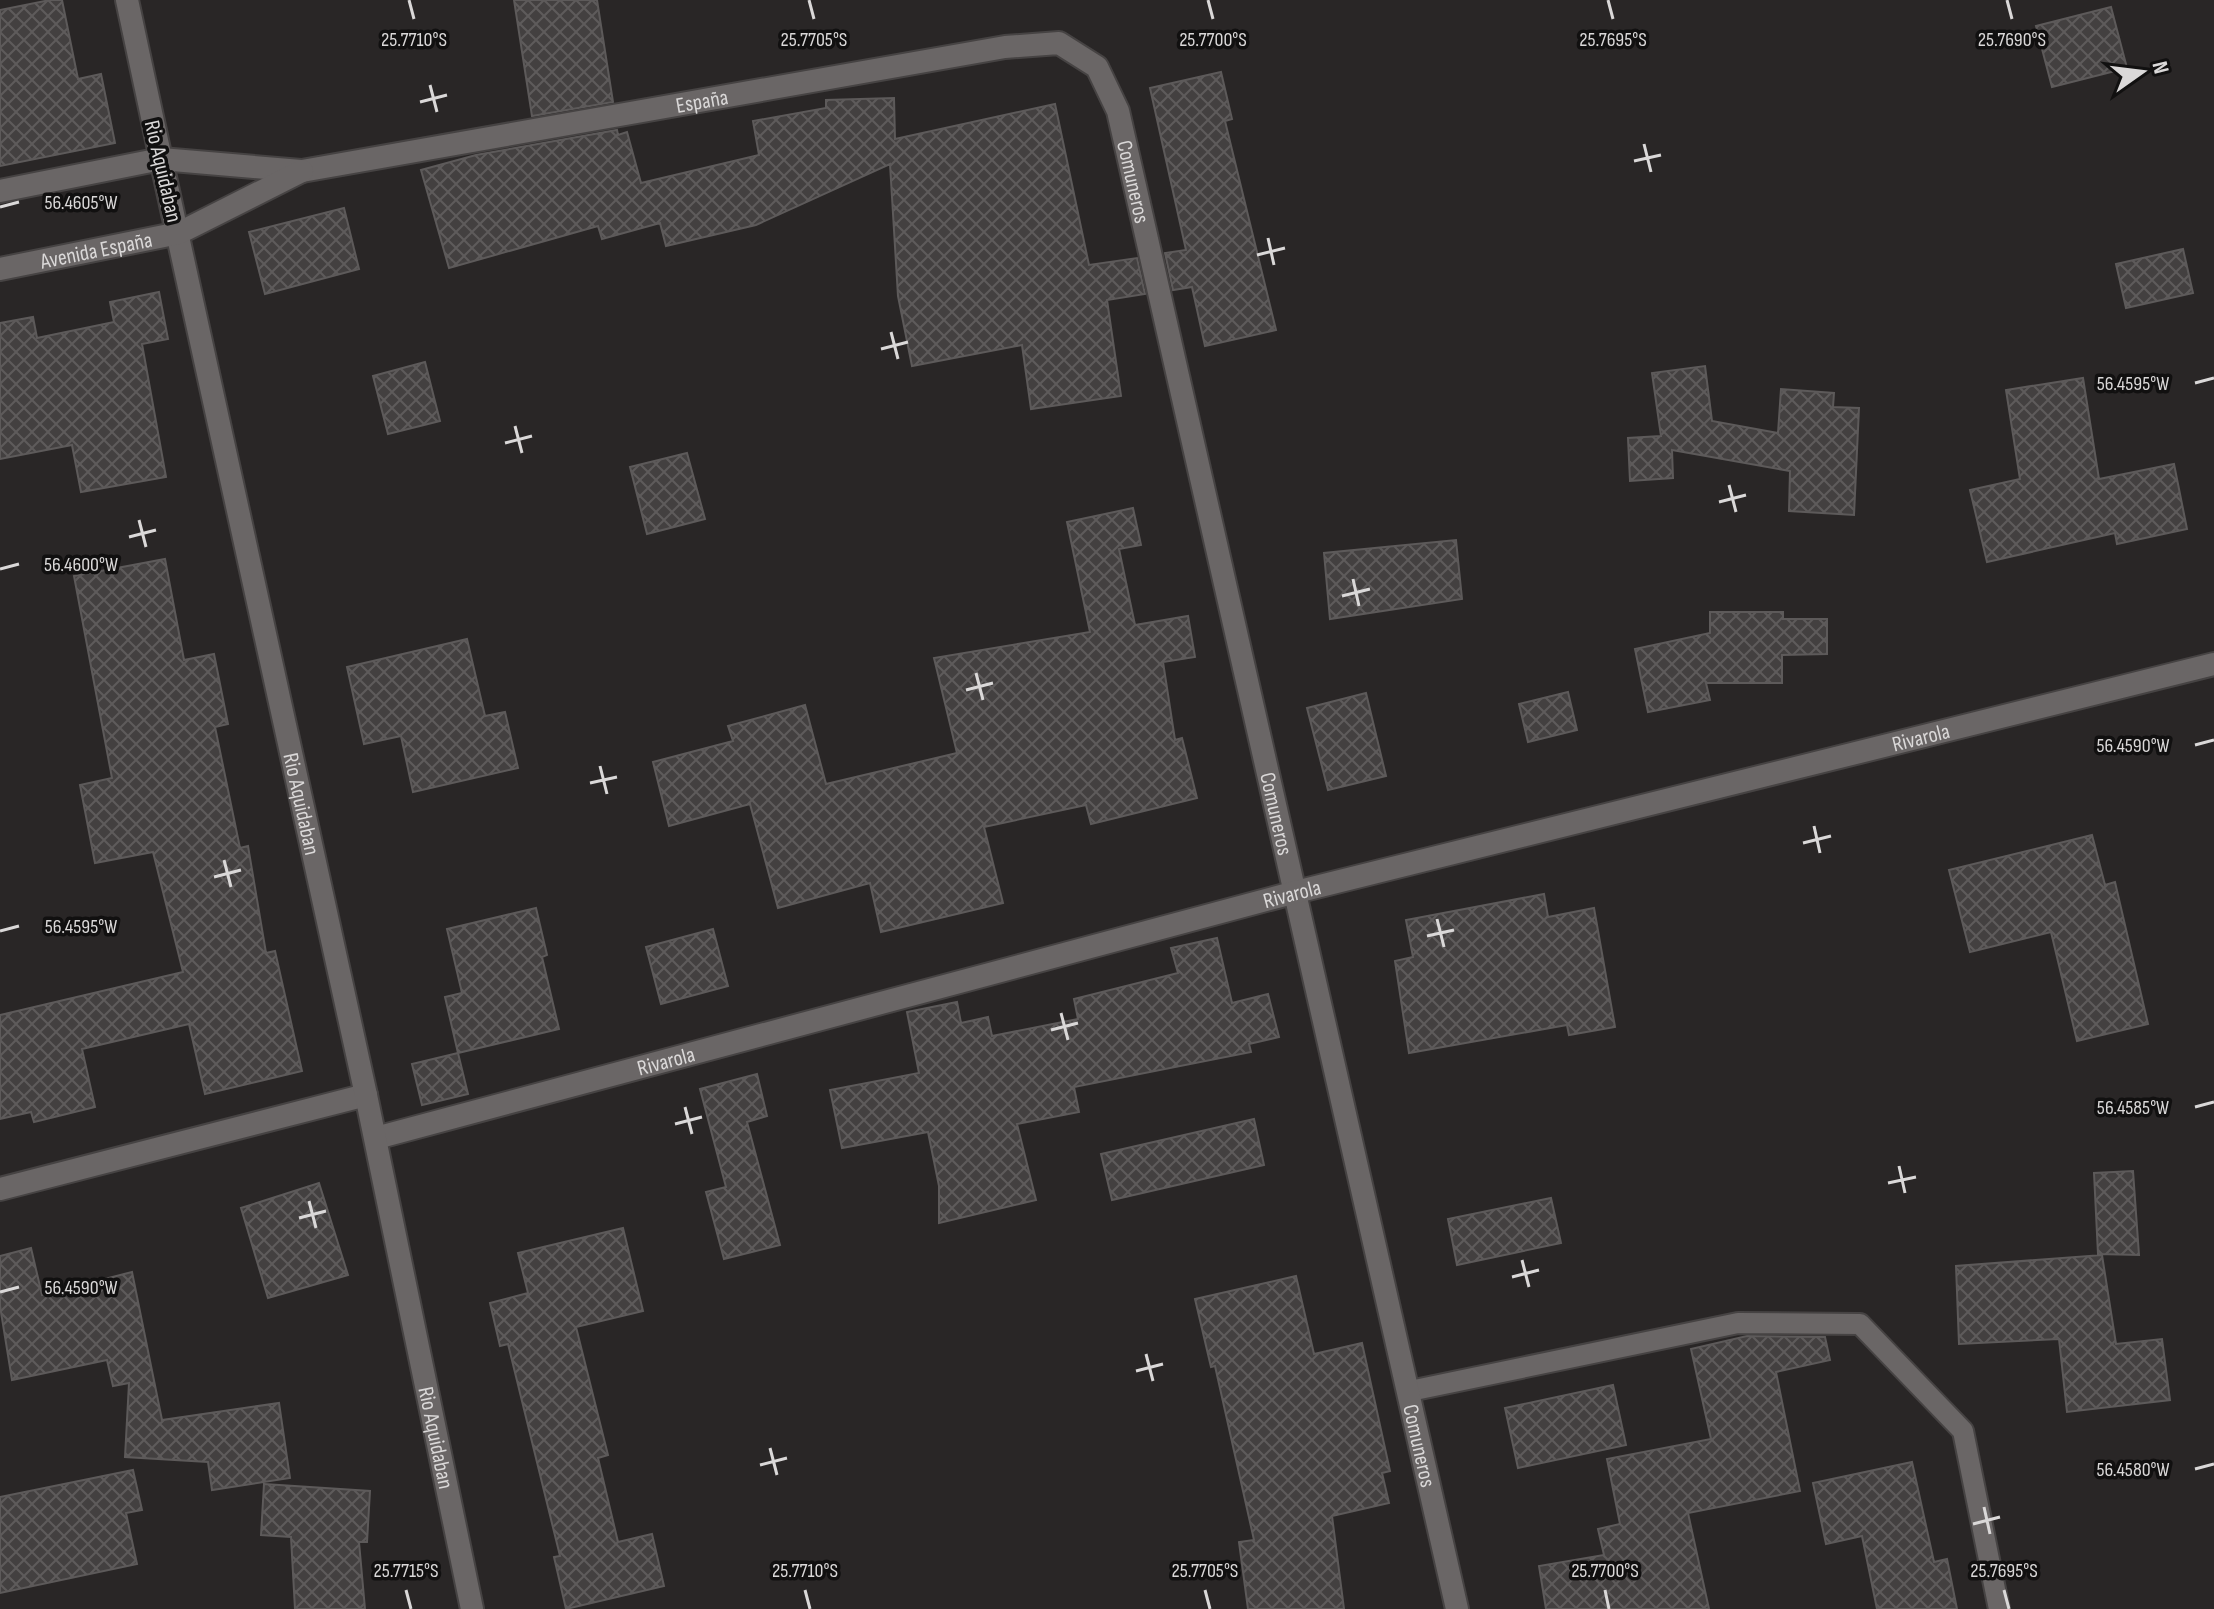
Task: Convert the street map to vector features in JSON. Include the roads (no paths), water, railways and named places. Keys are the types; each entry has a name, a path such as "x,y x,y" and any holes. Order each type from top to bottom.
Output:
{"street":[{"name":"Rio Aquidaban","path":"127,0 376,1138 472,1609"},
{"name":"España","path":"302,171 1005,47 1059,43 1097,67"},
{"name":"Comuneros","path":"1097,67 1118,111 1457,1609"},
{"path":"0,191 161,159 302,171"},
{"name":"Avenida España","path":"0,269 179,233 302,171"},
{"name":"Rivarola","path":"376,1138 1296,892 2214,664"},
{"path":"0,1189 366,1095"}],"lane":[{"path":"1410,1391 1738,1323 1860,1324 1963,1431 1999,1609"}]}
